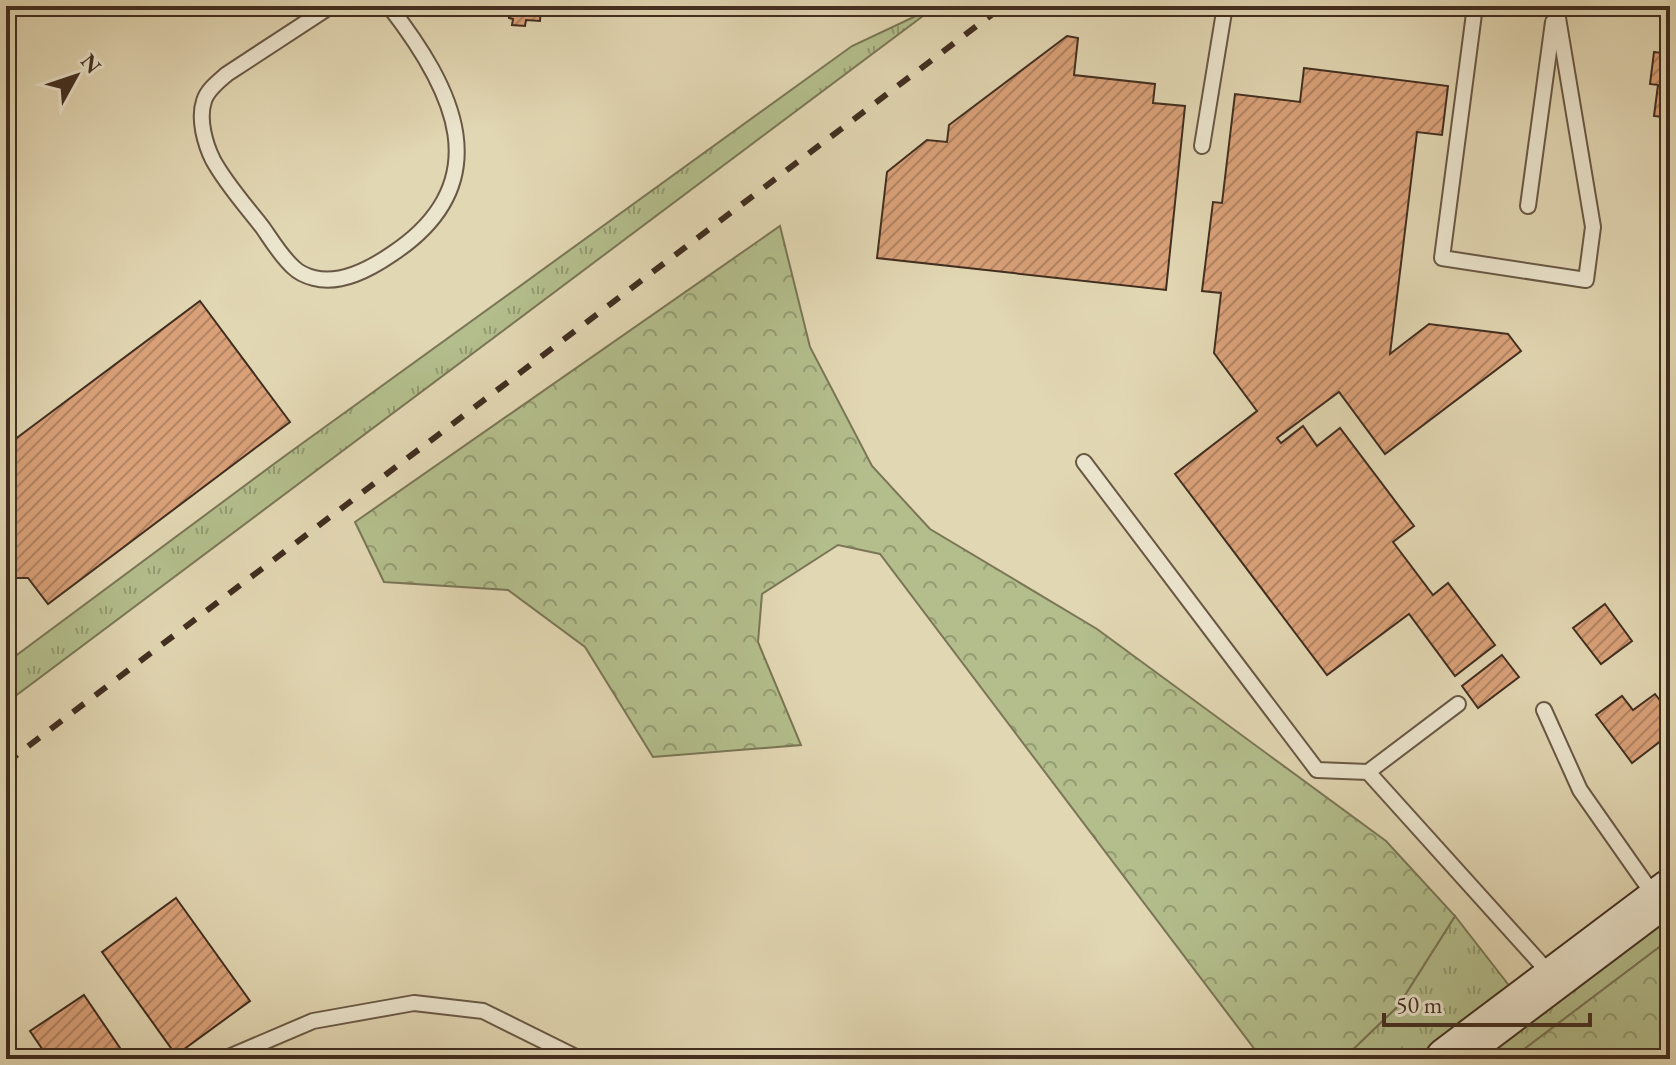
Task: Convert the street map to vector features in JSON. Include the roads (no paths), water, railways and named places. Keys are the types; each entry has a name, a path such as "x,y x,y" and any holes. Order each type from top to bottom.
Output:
{"street":[{"path":"1447,1059 1664,896"}],"lane":[{"path":"331,6 227,74 204,100 202,119 212,158 223,176 291,265 315,279 337,279 362,272 415,239 436,215 450,188 457,156 456,126 441,84 412,36 389,6"},
{"path":"1202,146 1225,6"},
{"path":"1475,6 1442,258 1586,280 1593,227 1556,6 1528,206"},
{"path":"1084,462 1317,770 1368,772 1458,704"},
{"path":"1544,710 1580,790 1664,896"},
{"path":"1368,772 1553,979"},
{"path":"224,1059 313,1021 414,1003 483,1011 580,1059"}],"railway":[{"path":"6,763 1003,6"}]}
